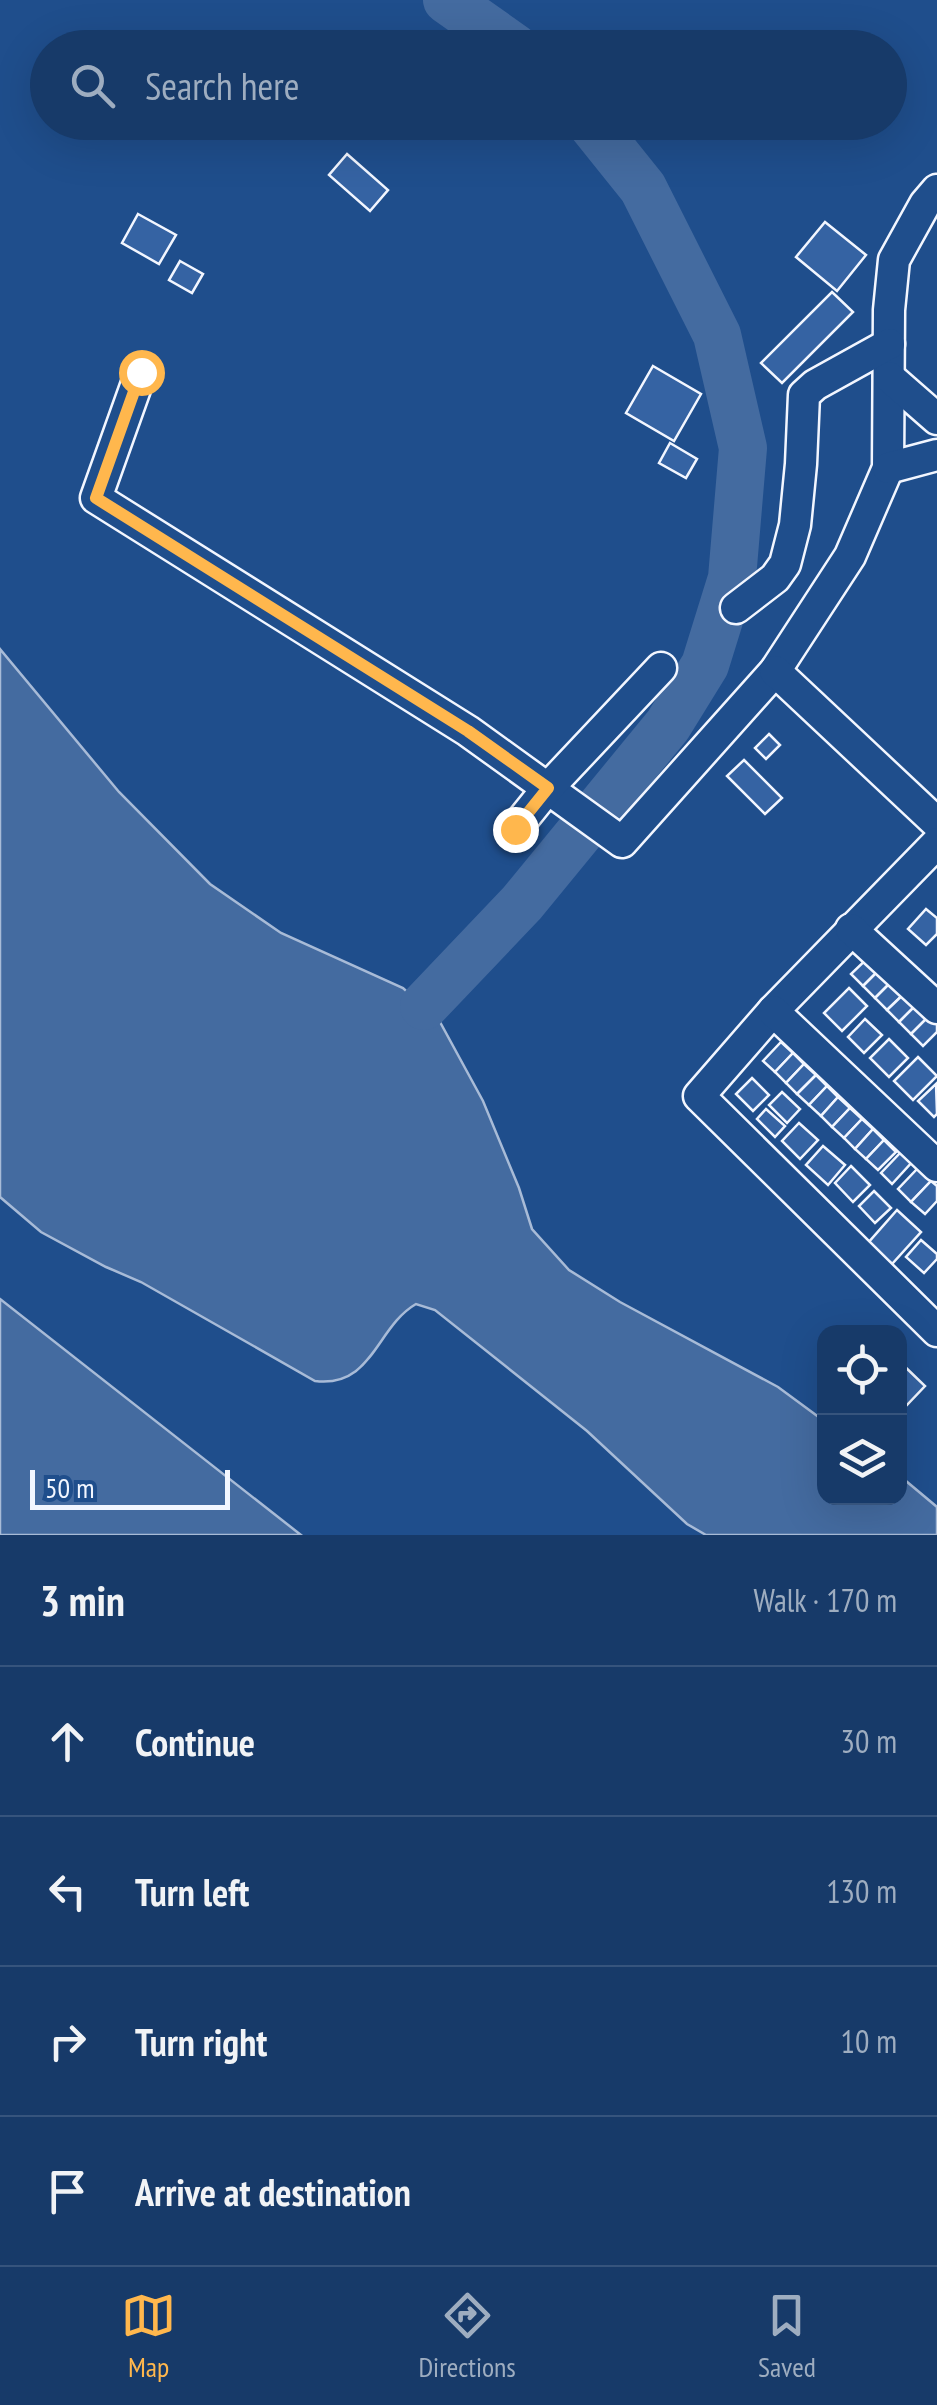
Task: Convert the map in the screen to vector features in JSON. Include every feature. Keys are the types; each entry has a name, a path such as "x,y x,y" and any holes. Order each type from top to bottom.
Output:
{"street":[{"path":"141,372 96,498 451,720 622,842 775,671 850,556 888,468 889,310 894,260 937,190"},
{"path":"736,608 775,578 785,564 795,525 804,394 889,344"},
{"path":"888,378 937,419"},
{"path":"888,468 937,455"},
{"path":"515,829 558,795 661,668"},
{"path":"775,671 937,823"},
{"path":"937,842 773,1011 699,1096 937,1330"},
{"path":"852,929 937,1008"},
{"path":"773,1011 937,1166"}],"water":[{"path":"0,649 119,792 210,884 281,933 403,988 440,1022 483,1101 532,1229 569,1270 620,1302 778,1387 817,1416 817,1505 907,1505 907,1482 937,1507 937,1535 706,1535 687,1524 587,1431 435,1310 416,1304 403,1314 362,1366 334,1381 315,1381 141,1282 41,1232 0,1197"},
{"path":"0,1299 301,1535 0,1535"}],"building":[{"path":"347,154 388,190 370,211 329,175"},
{"path":"138,214 176,235 159,264 122,243"},
{"path":"825,222 866,255 837,291 796,257"},
{"path":"180,261 203,274 192,293 169,280"},
{"path":"832,292 853,312 782,383 761,363"},
{"path":"653,366 701,394 674,441 626,413"},
{"path":"670,443 697,459 686,478 659,463"},
{"path":"769,734 780,745 766,759 755,748"},
{"path":"744,760 782,798 765,814 727,776"},
{"path":"926,909 937,918 937,934 926,945 908,929"},
{"path":"874,952 885,964 863,986 851,974"},
{"path":"885,964 897,976 875,998 863,986"},
{"path":"897,976 910,988 887,1010 875,998"},
{"path":"849,988 867,1006 842,1031 824,1013"},
{"path":"910,988 921,1000 899,1022 887,1010"},
{"path":"921,1000 933,1012 911,1034 899,1022"},
{"path":"933,1012 937,1016 937,1032 923,1046 911,1034"},
{"path":"865,1019 882,1035 864,1053 848,1037"},
{"path":"889,1039 908,1058 889,1077 870,1058"},
{"path":"781,1042 793,1053 775,1072 763,1061"},
{"path":"793,1053 804,1064 786,1083 775,1072"},
{"path":"918,1057 937,1076 913,1100 894,1081"},
{"path":"804,1064 816,1075 797,1094 786,1083"},
{"path":"816,1075 827,1086 809,1105 797,1094"},
{"path":"752,1078 769,1095 753,1111 736,1094"},
{"path":"936,1084 937,1114 934,1117 918,1101"},
{"path":"827,1086 838,1097 821,1116 809,1105"},
{"path":"782,1092 800,1109 787,1123 769,1105"},
{"path":"838,1097 850,1108 832,1127 821,1116"},
{"path":"850,1108 862,1119 844,1138 832,1127"},
{"path":"766,1109 785,1126 775,1137 757,1119"},
{"path":"862,1119 873,1129 855,1149 844,1138"},
{"path":"799,1123 818,1140 800,1159 782,1141"},
{"path":"873,1129 884,1140 866,1159 855,1149"},
{"path":"884,1140 896,1152 878,1170 866,1159"},
{"path":"823,1146 845,1165 828,1185 806,1165"},
{"path":"902,1151 913,1161 892,1184 881,1173"},
{"path":"851,1166 870,1185 853,1202 835,1183"},
{"path":"918,1168 931,1181 911,1202 898,1189"},
{"path":"931,1181 937,1186 937,1201 925,1214 911,1202"},
{"path":"874,1191 891,1208 875,1223 859,1206"},
{"path":"897,1210 921,1232 892,1264 868,1243"},
{"path":"921,1240 937,1254 924,1273 906,1257"},
{"path":"907,1369 925,1386 907,1405"}],"waterway":[{"path":"447,0 490,30"},
{"path":"424,1006 522,903 668,725 705,665 732,578 743,448 717,335 643,188 604,140"}],"route":[{"path":"141,372 96,498 468,731 548,788 515,829"}]}
